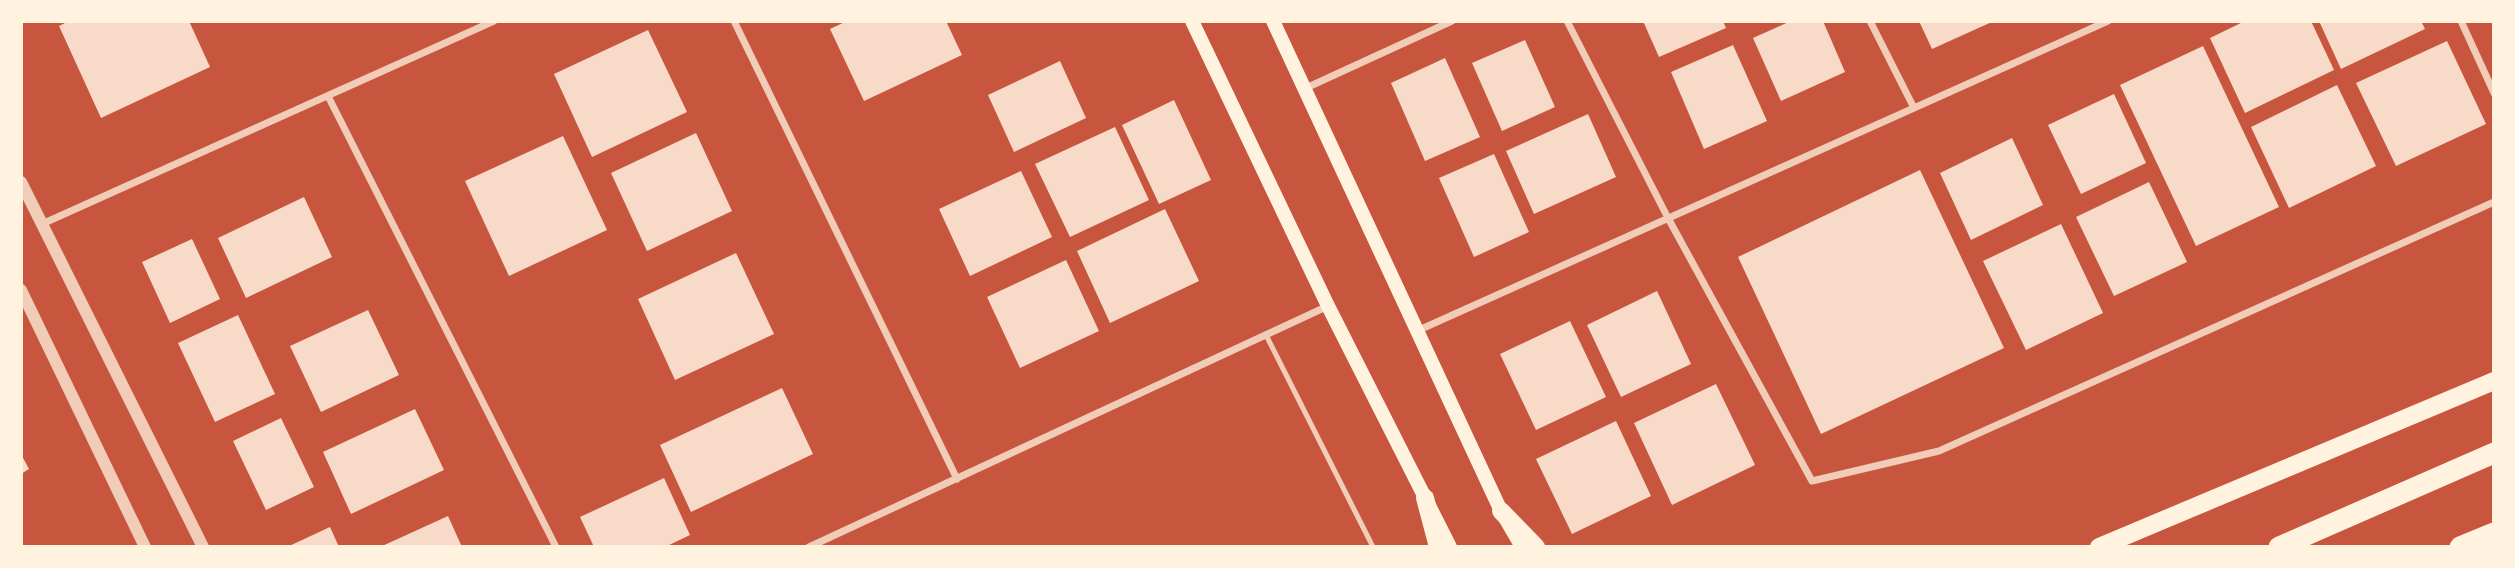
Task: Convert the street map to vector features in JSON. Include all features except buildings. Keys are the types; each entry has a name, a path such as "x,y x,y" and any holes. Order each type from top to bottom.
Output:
{"highway":[{"path":"2279,547 2494,453"},
{"path":"2460,547 2494,533"}],"main road":[{"path":"1192,21 1328,306 1450,547"},
{"path":"1273,21 1501,511 1522,547"},
{"path":"2099,547 2494,381"},
{"path":"1425,498 1438,547"},
{"path":"1501,511 1536,547"}],"street":[{"path":"42,224 494,21"},
{"path":"734,21 957,479"},
{"path":"1306,88 1451,21"},
{"path":"1567,21 1668,218 1812,481 1940,451 2494,202"},
{"path":"1870,21 1914,108"},
{"path":"1419,330 2108,21"},
{"path":"2461,21 2494,93"},
{"path":"328,96 556,547"},
{"path":"21,182 203,547"},
{"path":"21,290 145,547"},
{"path":"809,547 1328,306"}],"lane":[{"path":"1266,335 1373,547"}]}
